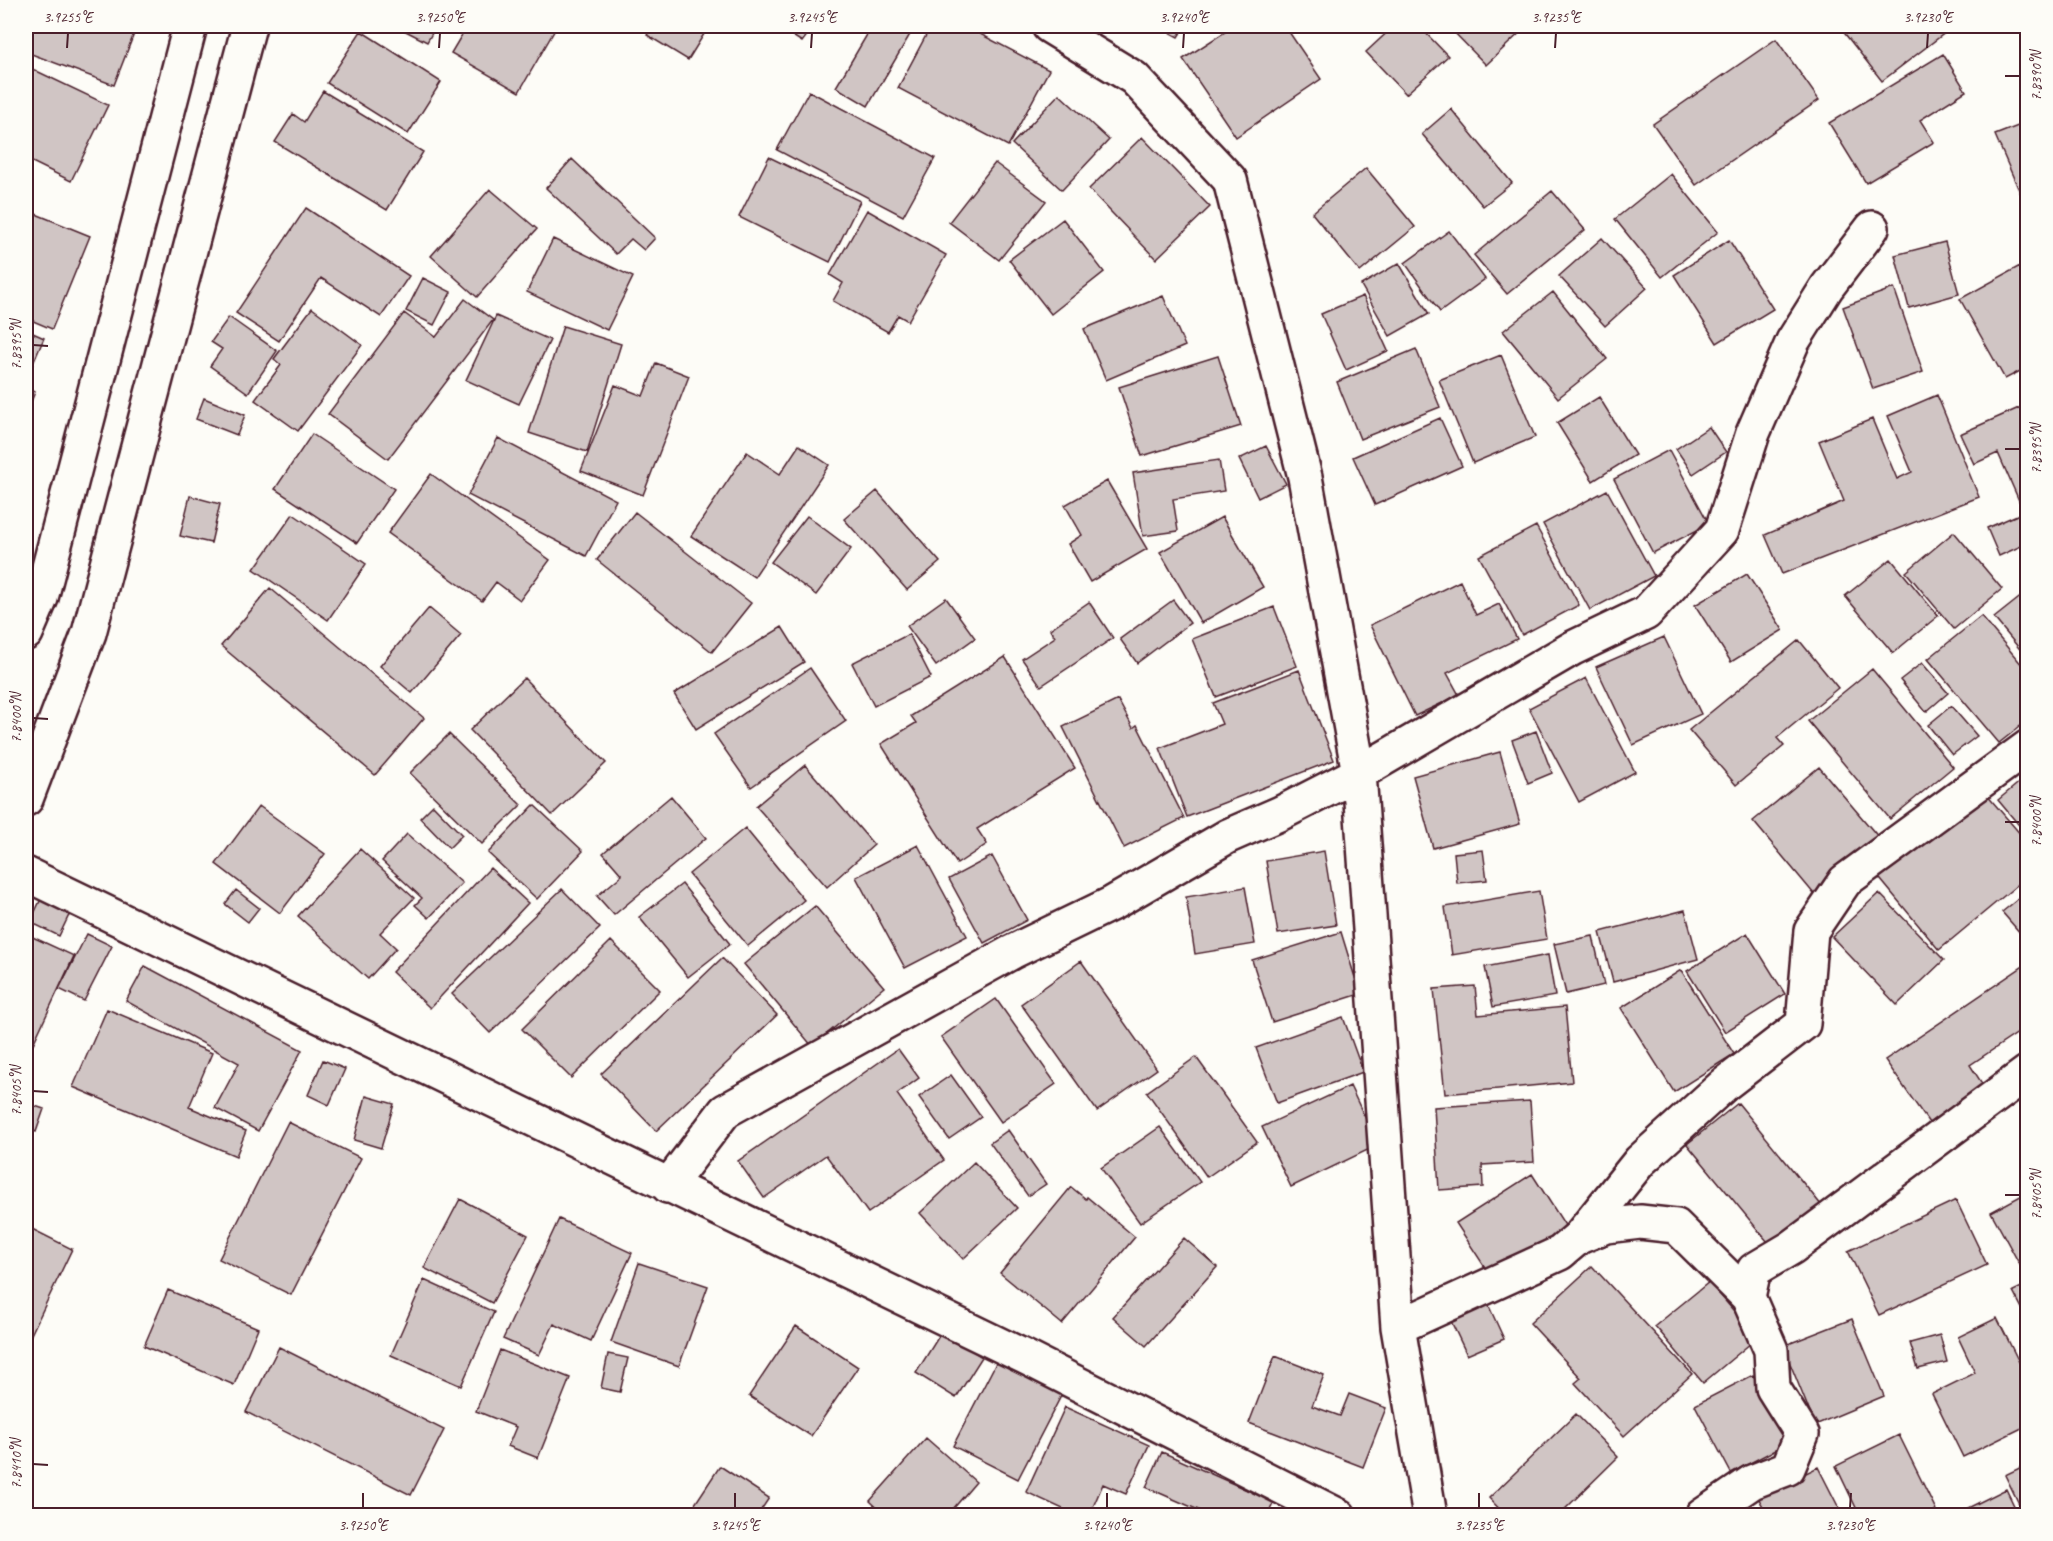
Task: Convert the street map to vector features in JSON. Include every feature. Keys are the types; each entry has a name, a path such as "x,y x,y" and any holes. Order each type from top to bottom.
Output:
{"street":[{"path":"26,633 33,596 190,26"},
{"path":"26,799 89,633 249,26"},
{"path":"1049,26 1134,78 1230,180 1305,477 1359,773 1398,1327 1430,1515"},
{"path":"668,1186 725,1111 1012,952 1113,903 1228,836 1281,813 1359,773 1573,648 1646,613 1722,530 1753,433 1793,341 1827,287 1872,228"},
{"path":"1398,1327 1560,1253 1579,1237 1640,1161 1725,1084 1803,1024 1811,931 1845,881 2028,747"},
{"path":"26,874 1027,1358 1339,1515"},
{"path":"1749,1297 1754,1270 1791,1248 2028,1072"},
{"path":"1579,1237 1606,1226 1640,1222 1676,1226 1749,1297 1771,1350 1773,1388 1802,1434 1788,1468 1752,1482 1702,1515"}],"building":[{"path":"26,26 137,26 114,85 26,52"},
{"path":"396,26 436,26 427,42"},
{"path":"467,26 557,26 519,92 451,53"},
{"path":"653,26 709,26 688,60 647,35"},
{"path":"777,26 814,26 802,42"},
{"path":"855,26 915,26 868,106 836,87 868,33"},
{"path":"931,26 965,26 1049,70 1008,146 898,88"},
{"path":"1158,26 1185,26 1178,37"},
{"path":"1234,26 1285,26 1321,79 1236,137 1183,59"},
{"path":"1394,26 1419,26 1448,56 1406,94 1366,52"},
{"path":"1448,26 1527,26 1486,65"},
{"path":"1847,26 1942,26 1946,32 1882,81 1842,30"},
{"path":"361,31 441,82 408,134 327,83"},
{"path":"1776,39 1819,100 1696,185 1653,124"},
{"path":"1943,54 1966,91 1920,120 1934,142 1866,183 1829,123"},
{"path":"26,66 108,105 71,181 26,159"},
{"path":"323,91 423,152 387,210 275,142 293,114 304,122"},
{"path":"809,91 935,158 903,216 777,150"},
{"path":"1059,94 1109,140 1062,190 1012,144"},
{"path":"1451,109 1512,183 1483,206 1422,134"},
{"path":"2028,122 2028,211 1995,135"},
{"path":"1142,137 1210,207 1156,259 1089,189"},
{"path":"769,157 860,201 830,262 739,217"},
{"path":"572,159 655,238 644,250 631,239 616,254 546,188"},
{"path":"995,163 1046,201 999,260 949,222"},
{"path":"1366,168 1415,227 1360,272 1312,213"},
{"path":"1671,174 1718,232 1662,277 1615,219"},
{"path":"490,189 537,229 477,297 431,256"},
{"path":"1552,191 1585,230 1507,294 1474,255"},
{"path":"306,208 409,276 381,317 321,278 279,341 236,313"},
{"path":"26,210 90,236 52,329 26,318"},
{"path":"867,210 946,255 908,321 898,315 888,332 833,301 843,283 830,275"},
{"path":"1063,219 1104,272 1051,314 1009,260"},
{"path":"1449,231 1485,279 1440,312 1405,263"},
{"path":"1602,238 1647,288 1605,326 1559,276"},
{"path":"553,239 633,277 607,330 527,292"},
{"path":"1729,240 1773,309 1717,343 1674,275"},
{"path":"1945,242 1959,294 1909,308 1895,255"},
{"path":"1399,263 1429,314 1390,336 1361,285"},
{"path":"2020,266 2028,279 2028,367 2005,379 1960,299"},
{"path":"423,278 451,292 434,325 406,311"},
{"path":"1894,288 1923,372 1873,389 1843,307"},
{"path":"1553,292 1607,359 1558,398 1503,331"},
{"path":"1163,296 1185,346 1106,380 1084,329"},
{"path":"1363,296 1388,351 1346,370 1321,314"},
{"path":"465,299 493,320 388,459 328,414 404,313 436,337"},
{"path":"312,308 362,345 298,431 255,400 281,365 274,359"},
{"path":"496,316 550,340 519,404 466,380"},
{"path":"229,317 277,351 248,393 210,366 222,349 211,342"},
{"path":"563,326 621,344 587,452 529,433"},
{"path":"26,330 44,338 26,380"},
{"path":"1416,349 1440,407 1360,439 1337,382"},
{"path":"1501,355 1535,437 1473,463 1439,380"},
{"path":"1218,356 1241,426 1142,456 1119,387"},
{"path":"656,363 689,376 643,495 581,471 615,385 643,396"},
{"path":"26,388 35,392 26,414"},
{"path":"1937,395 1979,497 1782,574 1765,535 1844,501 1819,441 1872,419 1897,479 1912,472 1888,416"},
{"path":"1599,397 1635,455 1593,481 1557,423"},
{"path":"204,398 245,415 237,435 196,419"},
{"path":"2028,404 2028,543 1999,556 1987,528 2024,512 1998,453 1974,464 1960,434"},
{"path":"1440,418 1462,466 1375,505 1353,457"},
{"path":"1709,427 1726,452 1693,474 1676,449"},
{"path":"312,434 394,489 357,543 275,489"},
{"path":"498,438 616,500 586,556 468,495"},
{"path":"799,445 829,465 754,577 691,536 747,452 780,474"},
{"path":"1266,446 1286,484 1258,498 1239,459"},
{"path":"1669,450 1709,524 1653,553 1614,479"},
{"path":"1219,460 1224,491 1173,499 1178,531 1143,536 1133,473"},
{"path":"431,474 550,560 520,600 496,582 482,601 388,533"},
{"path":"1107,481 1147,549 1090,582 1068,544 1082,535 1065,505"},
{"path":"1607,490 1654,576 1590,610 1543,524"},
{"path":"877,491 940,562 907,590 844,519"},
{"path":"190,496 220,504 211,543 180,536"},
{"path":"635,512 751,603 712,652 597,560"},
{"path":"293,514 366,564 328,620 254,569"},
{"path":"807,516 851,549 816,595 771,562"},
{"path":"1222,517 1263,587 1201,623 1160,552"},
{"path":"1536,526 1579,605 1522,635 1479,556"},
{"path":"1954,532 2002,589 1954,629 1906,572"},
{"path":"1891,559 1938,616 1893,653 1845,596"},
{"path":"1747,574 1783,630 1731,662 1695,605"},
{"path":"1460,581 1476,615 1499,604 1517,639 1447,673 1459,695 1415,716 1370,625"},
{"path":"270,588 424,718 375,775 221,646"},
{"path":"2028,591 2028,659 1994,618"},
{"path":"946,598 975,638 936,666 907,626"},
{"path":"1173,600 1190,623 1137,663 1120,639"},
{"path":"1089,602 1113,638 1041,686 1022,659 1055,637 1050,629"},
{"path":"1274,607 1297,666 1216,697 1192,639"},
{"path":"429,608 461,635 412,693 380,666"},
{"path":"1981,616 2028,672 2028,720 1999,743 1928,659"},
{"path":"782,627 804,662 696,729 674,694"},
{"path":"909,634 931,677 874,706 852,663"},
{"path":"1664,637 1701,714 1633,745 1596,667"},
{"path":"1799,640 1838,688 1777,738 1784,746 1736,785 1689,730"},
{"path":"1005,657 1075,768 977,829 987,844 957,864 881,744 916,723 911,716"},
{"path":"1922,663 1948,693 1926,712 1900,680"},
{"path":"810,668 846,721 751,787 714,734"},
{"path":"1872,669 1953,767 1890,819 1808,721"},
{"path":"1299,670 1334,760 1187,817 1160,748 1222,724 1213,703"},
{"path":"524,678 606,763 552,815 470,730"},
{"path":"1586,678 1635,772 1579,802 1529,708"},
{"path":"1118,700 1133,728 1137,725 1184,818 1124,848 1063,727"},
{"path":"1951,706 1977,736 1952,755 1928,725"},
{"path":"1536,731 1552,773 1528,783 1512,740"},
{"path":"449,734 521,805 482,844 410,773"},
{"path":"1500,752 1520,824 1433,848 1413,776"},
{"path":"805,765 874,845 827,887 756,806"},
{"path":"1819,767 1880,839 1814,894 1753,821"},
{"path":"2028,775 2028,836 1998,800"},
{"path":"1980,787 2028,843 2028,876 1939,950 1876,874"},
{"path":"671,796 706,838 614,915 597,896 622,875 603,853"},
{"path":"433,805 462,835 449,848 420,818"},
{"path":"534,805 583,851 537,899 488,853"},
{"path":"259,806 325,854 280,913 216,864"},
{"path":"745,828 804,900 748,946 689,874"},
{"path":"407,834 462,883 429,918 415,905 422,898 382,861"},
{"path":"918,845 967,936 905,968 856,877"},
{"path":"360,849 414,898 380,933 396,948 368,979 298,916"},
{"path":"1483,850 1487,880 1457,883 1454,853"},
{"path":"1324,851 1336,925 1278,934 1266,861"},
{"path":"992,856 1027,920 984,943 949,879"},
{"path":"490,868 528,903 430,1008 392,972"},
{"path":"682,884 730,944 688,977 639,917"},
{"path":"1245,887 1255,944 1195,954 1186,897"},
{"path":"562,889 600,928 490,1033 452,994"},
{"path":"236,890 259,908 248,922 225,904"},
{"path":"1539,891 1547,939 1452,955 1445,907"},
{"path":"2028,891 2028,942 2002,912"},
{"path":"1879,893 1944,960 1897,1005 1832,937"},
{"path":"41,899 70,913 59,936 30,922"},
{"path":"815,906 884,987 812,1046 744,964"},
{"path":"1685,910 1698,959 1613,982 1600,932"},
{"path":"1341,932 1360,994 1272,1022 1252,960"},
{"path":"1747,933 1785,994 1725,1032 1687,971"},
{"path":"26,934 74,956 26,1059"},
{"path":"87,934 112,946 84,1001 59,989"},
{"path":"1593,936 1604,985 1566,994 1554,944"},
{"path":"611,941 660,990 571,1078 522,1029"},
{"path":"1548,955 1555,996 1493,1007 1485,967"},
{"path":"722,958 777,1015 656,1131 601,1074"},
{"path":"1081,961 1157,1069 1097,1111 1021,1004"},
{"path":"2028,963 2028,1041 2021,1031 1970,1065 1983,1085 1929,1123 1885,1060"},
{"path":"145,966 302,1050 258,1131 215,1108 239,1063 126,1001"},
{"path":"1681,970 1734,1054 1674,1092 1621,1008"},
{"path":"1475,986 1478,1015 1565,1007 1572,1082 1445,1094 1434,989"},
{"path":"996,999 1056,1084 1001,1122 941,1037"},
{"path":"107,1009 212,1053 189,1107 246,1131 236,1156 73,1087"},
{"path":"1343,1017 1363,1072 1277,1103 1256,1048"},
{"path":"898,1049 919,1078 897,1094 944,1160 868,1213 826,1155 764,1198 738,1161"},
{"path":"1196,1057 1257,1142 1207,1177 1147,1092"},
{"path":"323,1060 345,1069 329,1105 308,1095"},
{"path":"951,1075 981,1117 949,1139 919,1097"},
{"path":"1350,1086 1378,1145 1291,1187 1262,1127"},
{"path":"366,1096 394,1104 381,1148 354,1140"},
{"path":"1530,1101 1534,1162 1482,1165 1483,1187 1439,1190 1434,1107"},
{"path":"26,1103 44,1109 36,1132 26,1128"},
{"path":"1738,1103 1822,1206 1772,1247 1687,1144"},
{"path":"288,1122 361,1158 291,1295 219,1259"},
{"path":"1160,1127 1200,1182 1140,1223 1101,1168"},
{"path":"1008,1130 1046,1184 1028,1196 990,1143"},
{"path":"974,1162 1017,1208 963,1259 920,1213"},
{"path":"1532,1174 1570,1233 1494,1281 1456,1223"},
{"path":"1071,1187 1086,1199 1087,1197 1135,1237 1062,1324 1000,1273"},
{"path":"2028,1192 2028,1275 2026,1276 1991,1212"},
{"path":"460,1199 528,1235 492,1303 424,1268"},
{"path":"1956,1200 1987,1265 1879,1315 1848,1251"},
{"path":"559,1219 632,1253 591,1341 554,1324 539,1355 503,1339"},
{"path":"26,1226 72,1249 26,1345"},
{"path":"1184,1238 1217,1267 1146,1346 1113,1317"},
{"path":"639,1263 708,1286 679,1366 611,1342"},
{"path":"1592,1266 1692,1374 1624,1436 1575,1383 1581,1378 1530,1323"},
{"path":"424,1280 494,1312 461,1386 391,1355"},
{"path":"1709,1282 1757,1338 1703,1383 1655,1326"},
{"path":"2028,1284 2028,1320 2013,1291"},
{"path":"168,1290 258,1328 234,1385 144,1346"},
{"path":"1487,1302 1504,1339 1467,1355 1450,1319"},
{"path":"1997,1318 2028,1380 2028,1425 1963,1457 1932,1394 1975,1373 1958,1337"},
{"path":"1852,1319 1884,1396 1815,1425 1783,1346"},
{"path":"796,1326 858,1367 811,1436 749,1396"},
{"path":"942,1331 982,1357 956,1398 916,1373"},
{"path":"1940,1335 1947,1362 1918,1369 1910,1343"},
{"path":"279,1347 444,1430 411,1495 246,1412"},
{"path":"500,1350 570,1378 538,1458 508,1446 516,1427 476,1411"},
{"path":"608,1354 628,1358 620,1392 601,1388"},
{"path":"1275,1356 1324,1375 1312,1406 1340,1416 1349,1394 1386,1408 1363,1467 1249,1423"},
{"path":"997,1361 1062,1394 1018,1479 953,1446"},
{"path":"1753,1375 1790,1442 1731,1473 1695,1405"},
{"path":"1065,1407 1149,1445 1126,1494 1103,1484 1089,1516 1078,1516 1026,1492"},
{"path":"1576,1414 1618,1457 1558,1516 1506,1516 1489,1498"},
{"path":"1899,1435 1936,1510 1924,1516 1860,1516 1836,1466"},
{"path":"926,1438 976,1482 947,1516 886,1516 870,1501"},
{"path":"1162,1452 1274,1502 1267,1516 1212,1516 1146,1487"},
{"path":"2028,1464 2028,1516 2025,1516 2005,1475"},
{"path":"720,1466 769,1498 757,1516 687,1516"},
{"path":"1818,1467 1843,1516 1768,1516 1758,1497"},
{"path":"2006,1489 2019,1516 1952,1516"}]}
